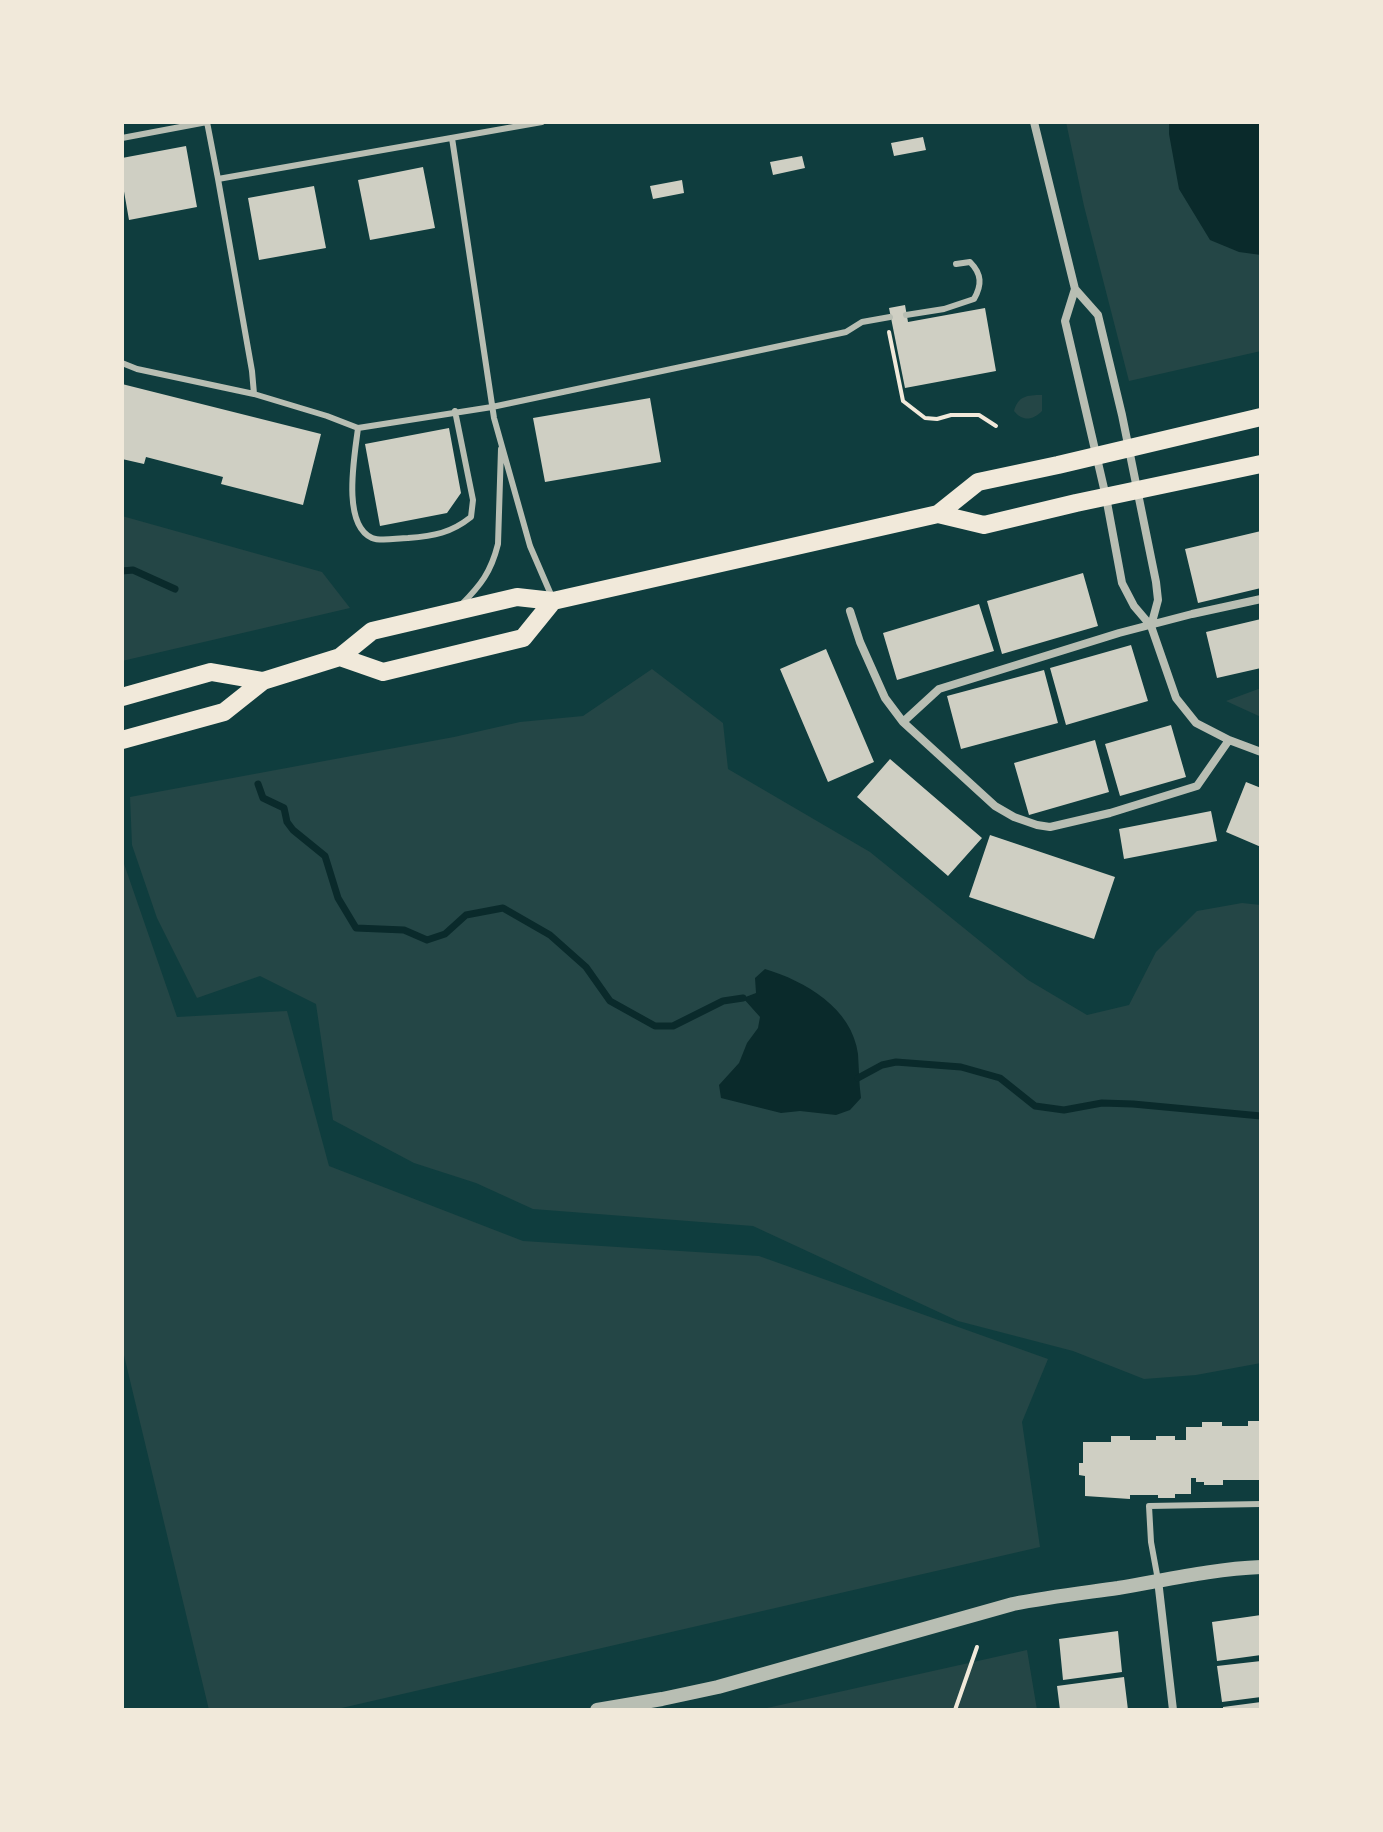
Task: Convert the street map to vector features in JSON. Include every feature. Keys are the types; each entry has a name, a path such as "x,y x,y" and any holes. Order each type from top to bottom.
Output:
{"main road":[{"path":"122,740 224,712 263,681 340,657 372,631 517,597 553,601 938,514 978,482 1261,417"},
{"path":"938,514 984,525 1261,464"},
{"path":"340,657 383,672 523,638 553,601"},
{"path":"122,697 211,672 263,681"}],"street":[{"path":"1034,122 1075,289 1098,315 1158,600 1151,626"},
{"path":"1075,289 1065,321 1106,497 1122,583 1134,606 1151,626 1176,698 1196,723 1261,752"},
{"path":"903,722 939,689 1119,633 1261,599"},
{"path":"850,611 885,698 903,722 1002,811 1037,825 1050,827 1110,813 1197,786 1229,740"},
{"path":"597,1710 718,1687 1013,1604 1194,1573 1261,1567"},
{"path":"1158,1580 1173,1710"}],"lane":[{"path":"122,138 207,122 254,394"},
{"path":"218,179 542,122"},
{"path":"452,138 492,407 530,546 553,601"},
{"path":"906,315 944,309 974,299 981,279 978,270 970,262 956,264"},
{"path":"122,363 137,369 254,394 358,428 492,407 846,332 862,322 888,318"},
{"path":"358,428 352,497 355,516 364,533 374,540 431,537 458,527 471,517 473,500 455,411"},
{"path":"454,611 482,584 495,555 502,441"},
{"path":"1158,1580 1149,1506 1261,1504"}],"path":[{"path":"888,318 903,401 925,418 979,415 996,426"},
{"path":"955,1710 977,1647"}],"shaded area":[{"path":"1066,122 1261,122 1261,351 1129,381"},
{"path":"1169,122 1261,122 1261,255 1239,252 1210,240 1179,189"},
{"path":"1042,395 1042,411 1035,416 1024,418 1014,411 1024,397"},
{"path":"122,516 322,572 350,608 122,661"},
{"path":"652,669 723,723 728,769 870,852 1028,980 1087,1015 1129,1005 1156,952 1197,911 1242,903 1261,905 1261,1363 1196,1375 1144,1379 1073,1351 958,1321 753,1226 533,1209 476,1183 414,1163 333,1120 316,1004 260,976 197,998 157,918 132,845 130,797 520,722 583,716"},
{"path":"1261,688 1261,717 1226,701"},
{"path":"122,858 177,1017 287,1011 329,1166 523,1241 759,1256 1048,1359 1022,1422 1040,1547 333,1710 209,1710 122,1347"},
{"path":"765,969 810,989 847,1023 858,1054 861,1098 850,1110 836,1115 800,1111 781,1113 721,1098 719,1085 739,1063 747,1043 758,1028 760,1017 743,998 756,993 755,978"},
{"path":"1027,1650 1037,1710 758,1710"}],"building":[{"path":"923,137 926,150 894,156 891,143"},
{"path":"186,146 197,207 129,220 122,180 122,158"},
{"path":"802,156 805,168 773,175 770,162"},
{"path":"423,167 435,228 370,240 358,180"},
{"path":"682,180 684,193 653,199 650,186"},
{"path":"314,186 326,248 259,260 248,198"},
{"path":"905,305 908,322 985,308 996,371 905,388 889,308"},
{"path":"122,384 321,434 303,505 221,484 223,477 146,457 144,464 122,459"},
{"path":"650,398 661,462 545,482 533,418"},
{"path":"449,428 461,493 447,513 380,526 365,444"},
{"path":"1261,531 1261,588 1198,603 1185,549"},
{"path":"1083,573 1098,626 1002,654 987,601"},
{"path":"979,604 994,651 897,680 883,633"},
{"path":"1261,619 1261,668 1217,678 1206,632"},
{"path":"1131,645 1148,701 1066,725 1050,668"},
{"path":"826,649 874,762 828,782 780,669"},
{"path":"1044,670 1058,723 961,749 947,696"},
{"path":"1171,725 1186,777 1120,796 1105,744"},
{"path":"1095,740 1109,792 1029,815 1014,763"},
{"path":"890,759 982,838 948,876 857,797"},
{"path":"1246,782 1261,788 1261,847 1226,832"},
{"path":"1211,811 1217,841 1124,859 1119,829"},
{"path":"990,835 1115,877 1094,939 969,897"},
{"path":"1248,1421 1261,1421 1261,1480 1223,1480 1223,1485 1204,1485 1204,1482 1191,1478 1191,1494 1175,1494 1175,1498 1158,1498 1158,1495 1130,1495 1130,1499 1085,1496 1085,1476 1079,1475 1079,1463 1083,1463 1083,1442 1111,1442 1111,1436 1156,1440 1156,1436 1175,1436 1175,1440 1186,1440 1186,1427 1202,1427 1202,1422 1248,1426"},
{"path":"1261,1615 1261,1655 1217,1661 1212,1622"},
{"path":"1118,1631 1122,1672 1063,1680 1059,1639"},
{"path":"1261,1661 1261,1697 1222,1702 1217,1666"},
{"path":"1124,1677 1128,1710 1060,1710 1057,1686"},
{"path":"1261,1702 1261,1710 1223,1710 1223,1707"}],"waterway":[{"path":"122,571 133,570 175,589"},
{"path":"258,784 263,798 284,808 287,822 293,830 325,856 338,898 356,928 404,930 427,940 445,934 466,915 503,908 550,935 586,967 610,1001 655,1026 673,1026 723,1001 743,998"},
{"path":"858,1078 882,1065 896,1062 961,1067 1000,1078 1035,1106 1064,1110 1102,1103 1133,1104 1261,1116"}]}
